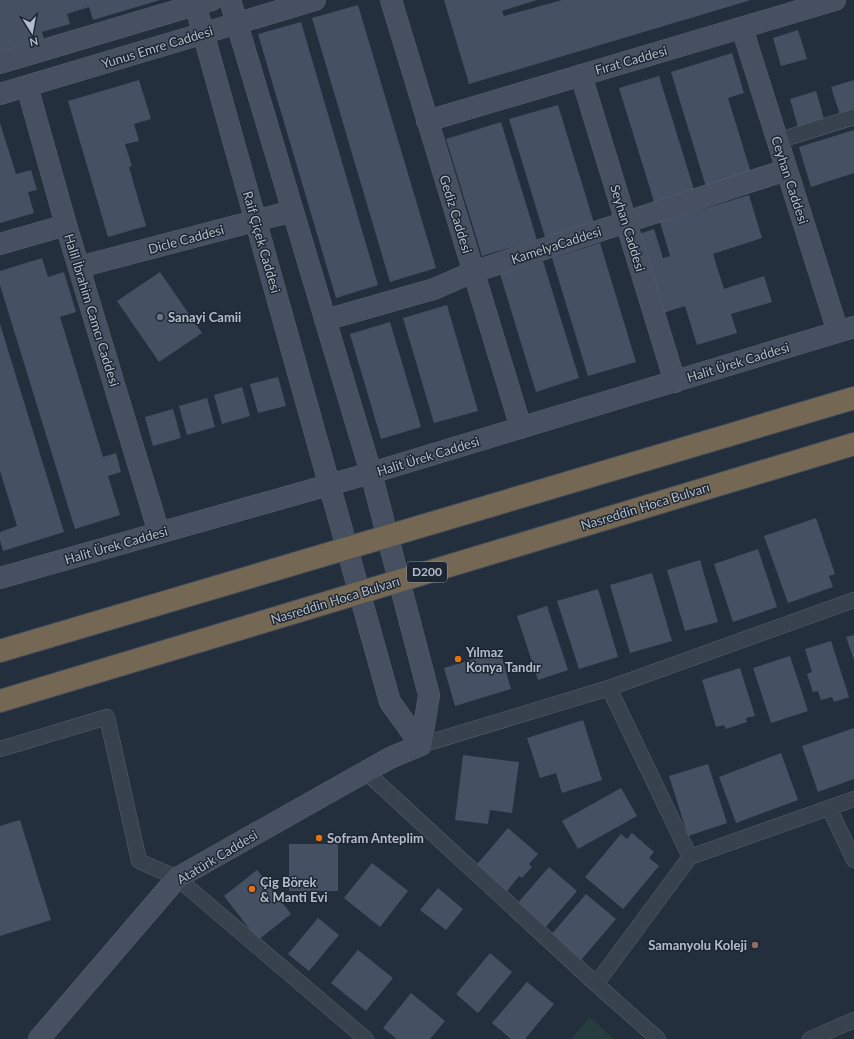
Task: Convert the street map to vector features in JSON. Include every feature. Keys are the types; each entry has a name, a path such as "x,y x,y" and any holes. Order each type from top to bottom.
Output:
{"highway":[{"path":"0,651 854,398"},
{"name":"Nasreddin Hoca Bulvarı","path":"0,701 854,444"}],"street":[{"path":"230,0 371,473 429,695 421,745 609,688 854,600"},
{"name":"Yunus Emre Caddesi","path":"0,94 315,0"},
{"name":"Gediz Caddesi","path":"391,0 521,428"},
{"name":"Fırat Caddesi","path":"427,121 835,0"},
{"path":"0,63 200,2"},
{"name":"Raif Çiçek Caddesi","path":"200,2 203,34 390,702 421,745"},
{"name":"Ceyhan Caddesi","path":"742,28 786,170 846,330"},
{"name":"Seyhan Caddesi","path":"581,75 675,382"},
{"name":"Halil İbrahim Camcı Caddesi","path":"27,86 66,224 159,532"},
{"path":"777,141 854,117"},
{"name":"KamelyaCaddesi","path":"325,320 434,289 473,272 786,170"},
{"name":"Dicle Caddesi","path":"79,267 293,211"},
{"path":"0,244 66,224"},
{"name":"Halit Ürek Caddesi","path":"0,578 371,473 846,330"},
{"path":"609,688 690,857"},
{"path":"0,749 107,717 139,862 177,878 366,1039"},
{"name":"Atatürk Caddesi","path":"39,1039 177,878 390,758 421,745"},
{"path":"366,772 596,984 658,1039"},
{"path":"596,984 690,857 854,799"},
{"path":"829,808 854,860"},
{"path":"810,1039 854,1020"}],"green space":[{"path":"590,1017 614,1039 571,1039"}],"building":[{"path":"0,0 160,0 93,20 89,7 67,14 70,24 42,32 44,39 0,52"},
{"path":"444,0 537,0 502,11 504,16 562,0 751,0 469,84"},
{"path":"358,5 436,268 390,282 312,18"},
{"path":"301,22 378,285 336,298 258,34"},
{"path":"798,30 807,59 781,66 773,38"},
{"path":"732,53 744,93 728,98 752,176 707,190 671,72"},
{"path":"659,76 695,193 655,205 619,88"},
{"path":"139,80 151,119 134,124 139,141 125,144 132,166 129,167 146,226 108,237 68,101"},
{"path":"854,80 854,111 840,115 831,87"},
{"path":"816,91 824,119 798,127 790,99"},
{"path":"558,105 594,223 545,237 509,119"},
{"path":"501,122 537,240 482,256 446,139"},
{"path":"0,123 16,174 31,170 37,190 28,192 34,213 0,223"},
{"path":"854,130 854,173 811,187 799,147"},
{"path":"749,195 762,238 713,254 724,289 764,276 772,302 731,314 737,333 697,345 685,306 663,313 639,234 654,229 663,258 670,256 660,222"},
{"path":"600,243 636,362 588,376 552,258"},
{"path":"42,258 48,277 64,272 76,312 60,317 103,457 116,453 121,472 108,476 120,515 75,529 0,285 0,271"},
{"path":"543,261 579,378 536,392 500,274"},
{"name":"Sanayi Camii","path":"160,272 202,333 159,362 117,301"},
{"path":"447,305 478,411 434,423 403,318"},
{"path":"390,322 421,427 381,439 350,334"},
{"path":"0,324 64,532 3,551 0,540 0,532 17,526 0,471"},
{"path":"278,377 286,406 258,413 250,384"},
{"path":"242,387 250,416 222,424 214,395"},
{"path":"207,398 215,427 187,435 179,406"},
{"path":"173,409 181,438 153,446 145,417"},
{"path":"816,518 835,574 829,576 833,587 788,603 764,536"},
{"path":"758,549 777,607 733,622 714,564"},
{"path":"700,560 718,622 685,631 667,570"},
{"path":"652,573 672,641 630,653 610,585"},
{"path":"598,589 618,657 579,669 557,601"},
{"path":"547,606 568,670 538,680 517,616"},
{"path":"854,635 854,660 846,637"},
{"path":"831,641 849,697 834,702 832,697 821,700 818,691 813,692 807,674 812,672 805,649"},
{"path":"500,651 511,689 455,706 444,668"},
{"path":"790,656 808,711 771,723 753,668"},
{"path":"740,668 755,716 746,718 747,722 726,729 724,725 716,727 702,680"},
{"path":"583,720 602,780 562,793 556,773 540,778 527,738"},
{"path":"854,728 854,779 818,792 802,746"},
{"path":"781,753 798,800 736,823 719,777"},
{"path":"463,755 519,762 512,813 490,810 488,824 455,820"},
{"path":"708,764 727,823 688,836 669,776"},
{"path":"621,788 637,816 578,849 562,821"},
{"path":"20,820 51,920 0,936 0,826"},
{"path":"508,828 538,854 529,864 532,867 522,878 519,876 504,895 473,869"},
{"path":"632,833 654,852 649,858 659,866 623,909 585,877 621,834 627,839"},
{"path":"289,844 338,844 338,891 289,891"},
{"path":"372,863 408,891 380,927 344,898"},
{"path":"549,867 577,891 544,929 516,905"},
{"path":"257,870 291,914 258,940 224,896"},
{"path":"438,888 463,909 446,930 420,910"},
{"path":"586,894 616,919 581,960 551,935"},
{"path":"318,918 339,935 309,971 288,954"},
{"path":"358,950 393,978 366,1011 331,983"},
{"path":"490,953 512,972 478,1013 456,994"},
{"path":"527,982 554,1004 525,1039 511,1039 492,1023"},
{"path":"411,993 445,1021 430,1039 397,1039 383,1028"}],"place":[{"name":"Sanayi Camii","path":"160,317"},
{"name":"Yılmaz Konya Tandır","path":"458,659"},
{"name":"Sofram Anteplim","path":"319,838"},
{"name":"Çig Börek & Manti Evi","path":"252,889"},
{"name":"Samanyolu Koleji","path":"755,945"}]}
